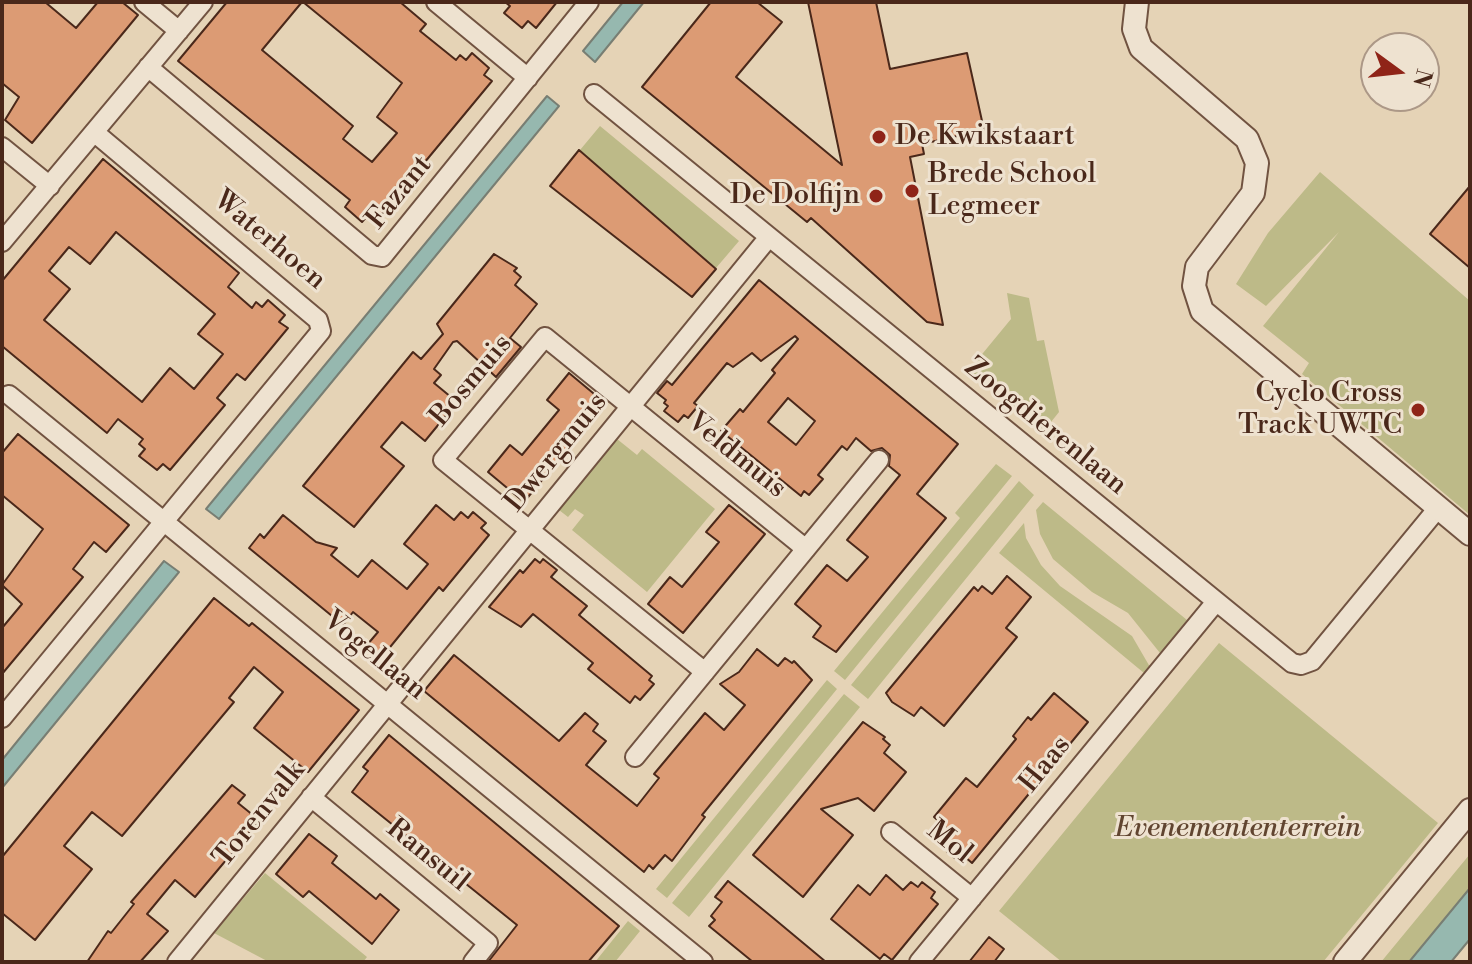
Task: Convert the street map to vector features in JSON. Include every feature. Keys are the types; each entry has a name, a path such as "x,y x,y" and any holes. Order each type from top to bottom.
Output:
{"street":[{"path":"144,2 179,31"},
{"path":"2,242 203,2"},
{"path":"436,2 528,78"},
{"name":"Fazant","path":"148,67 377,257 386,254 396,242 589,2"},
{"path":"1137,2 1133,20 1141,48 1247,139 1257,163 1253,193 1197,267 1194,286 1202,311 1470,534"},
{"name":"Zoogdierenlaan","path":"594,94 1292,663 1301,665 1312,661 1438,508"},
{"name":"Waterhoen","path":"94,132 321,324 319,336 165,523"},
{"path":"2,147 50,186"},
{"name":"Dwergmuis","path":"388,704 769,237"},
{"name":"Bosmuis","path":"531,529 443,460 545,337 630,407"},
{"name":"Vogellaan","path":"4,396 165,523 703,962"},
{"name":"Veldmuis","path":"630,407 806,549"},
{"path":"635,757 879,460"},
{"path":"2,718 165,523"},
{"path":"531,529 705,672"},
{"name":"Haas","path":"919,962 1215,603"},
{"name":"Torenvalk","path":"177,962 388,704"},
{"name":"Ransuil","path":"311,797 488,943 473,962"},
{"path":"1345,962 1470,810"},
{"name":"Mol","path":"891,832 972,898"}],"green space":[{"path":"600,126 739,241 716,268 580,150"},
{"name":"Cyclo Cross Track UWTC","path":"1320,172 1470,301 1470,515 1302,374 1309,363 1263,326 1339,232 1266,306 1236,284 1268,233"},
{"path":"1007,293 1029,298 1037,341 1044,340 1059,412 1043,432 969,370 1011,319"},
{"path":"617,439 637,455 642,449 715,509 647,592 572,530 584,515 575,509 568,517 559,510"},
{"path":"996,464 1012,476 845,680 834,671 960,518 955,513"},
{"path":"1019,481 1034,495 868,699 851,685"},
{"path":"1043,502 1187,620 1160,653 1128,613 1092,592 1053,559 1040,534 1036,510"},
{"path":"1024,523 1026,538 1041,565 1060,586 1132,636 1150,667 1144,673 999,553"},
{"name":"Evenemententerrein","path":"1219,643 1438,823 1323,962 1062,962 999,911"},
{"path":"827,680 837,689 667,898 656,889"},
{"path":"844,694 860,707 689,917 672,903"},
{"path":"1470,854 1470,888 1410,962 1381,962"},
{"path":"265,873 367,957 363,962 269,962 214,933"},
{"path":"628,921 640,931 615,962 595,962"}],"water":[{"path":"623,2 644,2 595,62 583,51"},
{"path":"547,96 559,106 219,519 206,509"},
{"path":"164,561 179,572 2,788 2,760"},
{"path":"1470,888 1470,939 1451,962 1409,962"}],"building":[{"path":"2,2 45,2 76,28 98,2 122,2 138,15 32,143 5,120 19,97 2,83"},
{"path":"227,2 302,2 262,50 353,126 343,139 372,162 397,133 377,117 402,83 303,2 400,2 426,24 420,31 456,60 460,55 466,60 472,53 489,68 484,75 492,81 376,221 368,215 362,222 345,207 350,200 178,61"},
{"path":"505,2 557,2 536,28 528,21 522,28 504,13 510,6"},
{"path":"711,2 757,2 782,22 736,77 842,165 808,2 876,2 890,69 967,53 984,130 922,144 924,154 910,157 943,325 927,322 811,218 807,222 642,87"},
{"path":"579,150 716,269 692,297 550,186"},
{"path":"103,159 239,273 228,287 252,308 256,302 262,307 268,300 285,315 279,322 288,328 245,380 237,374 217,398 225,405 170,470 163,464 157,470 139,456 145,449 139,444 143,439 118,419 107,433 2,346 2,281","holes":["116,232 215,314 198,334 223,354 194,389 170,368 142,402 44,320 70,289 49,271 69,247 90,264"]},
{"path":"1470,186 1470,268 1430,234"},
{"path":"494,254 517,268 514,271 521,277 515,285 537,304 510,338 521,347 496,377 457,341 453,342 434,369 441,375 434,383 457,402 425,441 402,422 381,447 404,466 354,527 303,486 413,352 421,359 443,334 437,324"},
{"path":"759,280 958,444 917,494 946,518 836,652 813,637 821,626 795,604 827,565 847,581 868,557 847,540 900,475 889,466 890,455 882,448 871,451 856,438 847,450 842,446 818,475 823,479 809,495 804,491 801,496 721,431 740,409 743,412 775,373 772,370 798,339 795,336 761,361 752,353 733,367 727,363 694,403 698,406 688,418 684,415 678,422 664,411 668,406 664,403 666,400 657,393 667,381 672,385","holes":["788,398 815,421 796,445 768,422"]},
{"path":"569,373 605,403 524,502 488,472 510,445 522,455 559,410 547,400"},
{"path":"18,434 129,525 106,552 94,542 73,569 83,577 2,674 2,628 22,604 2,585 43,529 2,495 2,453"},
{"path":"436,505 454,520 461,512 468,518 473,512 486,523 481,528 489,535 443,591 439,587 382,657 367,645 378,632 353,612 343,625 249,548 260,534 264,538 283,515 316,542 337,548 331,555 358,577 372,560 407,589 428,564 404,544"},
{"path":"729,505 765,534 683,633 648,604 670,577 682,587 719,542 706,532"},
{"path":"535,559 540,563 543,559 557,570 551,577 587,606 579,615 652,676 649,680 654,684 640,700 635,696 630,703 588,669 593,663 533,614 521,627 489,607 520,570 523,573"},
{"path":"1007,576 1031,597 1006,628 1017,637 944,726 921,707 914,716 892,702 886,693 974,587 978,591 982,586 992,594"},
{"path":"214,598 249,626 252,623 359,710 308,772 254,728 283,692 254,667 229,698 234,702 122,836 92,812 64,846 92,869 35,940 2,913 2,857"},
{"path":"757,649 778,666 785,658 792,663 794,661 812,680 702,815 705,817 672,861 665,855 653,869 649,865 644,872 424,691 454,655 559,741 585,713 598,724 593,731 606,741 586,765 637,806 659,778 654,774 705,713 724,730 745,705 720,684 739,672"},
{"path":"1054,693 1088,722 972,863 964,856 960,862 947,852 952,846 945,840 951,832 934,817 966,778 977,787 1016,739 1013,736 1028,717 1031,720"},
{"path":"863,722 885,737 883,739 890,745 884,753 906,772 874,811 858,798 821,809 853,835 803,897 753,855"},
{"path":"389,735 619,926 588,962 488,962 517,925 352,792 368,771 363,767"},
{"path":"232,785 245,795 238,803 259,820 195,897 175,880 147,914 168,931 140,962 87,962 108,931 111,933 134,904 131,902"},
{"path":"309,834 337,856 332,863 376,899 380,894 399,910 372,944 309,891 303,897 276,874"},
{"path":"886,875 903,890 911,882 918,887 922,882 935,892 931,898 938,904 892,960 884,954 880,959 831,919 858,885 870,895"},
{"path":"728,881 826,962 753,962 709,926 715,920 711,916 722,902 715,897"},
{"path":"989,937 1004,949 994,962 969,962"}],"place":[{"name":"De Kwikstaart","path":"879,137"},
{"name":"Brede School Legmeer","path":"912,191"},
{"name":"De Dolfijn","path":"876,196"},
{"name":"Cyclo Cross Track UWTC","path":"1418,410"}]}
